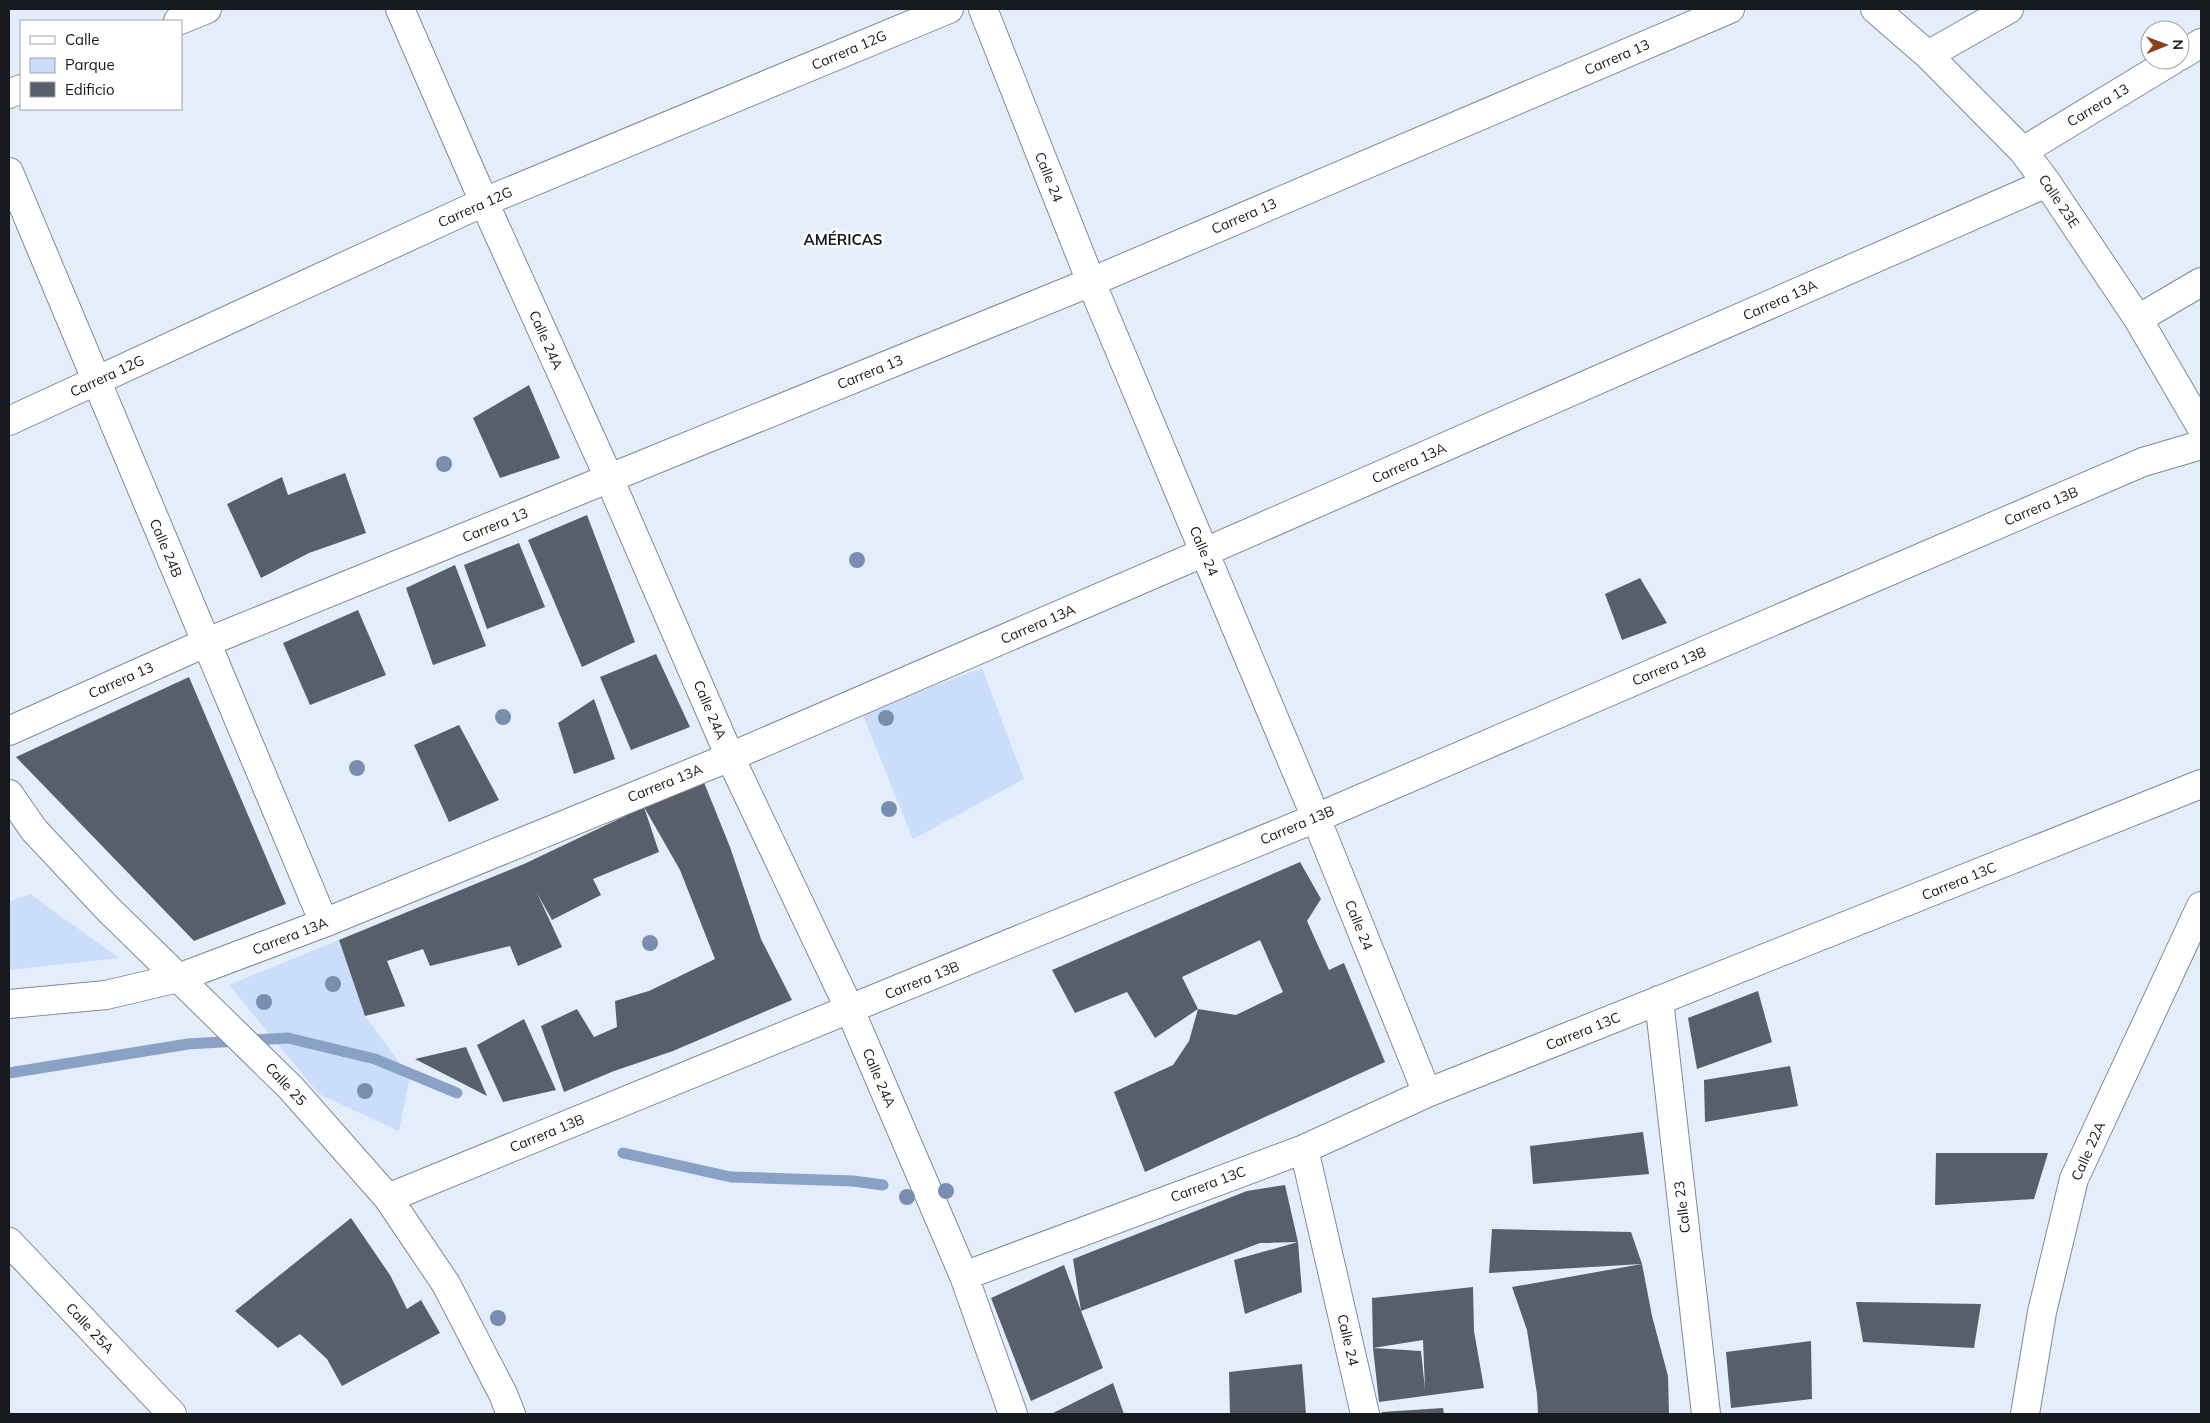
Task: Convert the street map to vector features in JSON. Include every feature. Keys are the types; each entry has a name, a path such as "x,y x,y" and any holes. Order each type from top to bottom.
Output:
{"street":[{"path":"180,20 207,9"},
{"name":"Calle 24A","path":"400,9 484,202 609,478 730,756 850,1010 964,1276 1013,1414"},
{"name":"Carrera 12G","path":"9,420 484,202 949,9"},
{"name":"Calle 24","path":"983,9 1091,282 1316,818 1427,1093"},
{"name":"Carrera 13","path":"9,731 205,643 1091,282 1730,9"},
{"name":"Calle 23E","path":"1874,9 1928,55 2023,150 2138,319 2201,427"},
{"path":"1928,55 2009,9"},
{"path":"2190,50 2201,43"},
{"name":"Carrera 13","path":"2023,150 2156,70"},
{"name":"Calle 24B","path":"9,172 324,923"},
{"name":"Carrera 13A","path":"9,1004 106,995 178,978 324,923 730,756 1205,552 2047,183"},
{"path":"2138,319 2201,282"},
{"name":"Carrera 13B","path":"388,1198 1316,818 2143,462 2201,444"},
{"name":"Carrera 13C","path":"964,1276 1304,1149 1427,1093 2201,784"},
{"name":"Calle 25","path":"9,794 34,830 107,908 178,978 219,1015 291,1088 388,1198 446,1284 503,1394 511,1414"},
{"name":"Calle 22A","path":"2026,1414 2042,1312 2074,1179 2201,906"},
{"name":"Calle 23","path":"1659,1000 1706,1414"},
{"name":"Calle 24","path":"1304,1149 1365,1414"},
{"name":"Calle 25A","path":"9,1242 172,1414"}],"green space":[{"path":"982,668 1024,779 913,839 862,713"},
{"path":"30,894 119,958 9,970 9,902"},
{"path":"339,940 365,1016 410,1077 399,1131 319,1094 229,985"}],"building":[{"path":"529,385 560,458 500,478 473,418"},
{"path":"345,473 366,533 309,553 261,578 227,504 282,477 288,495"},
{"path":"587,515 635,642 582,667 528,540"},
{"path":"519,543 545,607 487,629 464,565"},
{"path":"455,565 486,646 433,665 406,588"},
{"path":"1640,578 1667,623 1622,640 1605,594"},
{"path":"358,610 386,675 310,705 283,643"},
{"path":"656,654 690,727 631,750 600,677"},
{"path":"189,677 286,904 194,941 16,757"},
{"path":"594,699 615,759 574,774 558,723"},
{"path":"459,725 499,800 449,822 414,745"},
{"path":"703,780 730,847 761,939 792,1000 673,1051 614,1071 564,1092 541,1026 577,1009 594,1037 617,1027 615,1001 649,991 715,959 680,870 644,807"},
{"path":"644,807 659,852 593,879 601,895 552,920 537,893 562,947 518,966 510,946 430,966 423,949 387,961 405,1006 365,1016 339,940 524,864"},
{"path":"1300,862 1321,899 1307,921 1329,970 1344,963 1385,1062 1145,1172 1114,1092 1173,1065 1189,1041 1198,1009 1155,1038 1127,992 1075,1013 1052,970","holes":["1260,940 1283,992 1236,1015 1198,1009 1182,977"]},
{"path":"1758,991 1772,1042 1697,1069 1688,1018"},
{"path":"524,1019 556,1090 503,1102 477,1045"},
{"path":"466,1047 487,1096 415,1059"},
{"path":"1790,1066 1798,1106 1705,1122 1704,1080"},
{"path":"1643,1132 1649,1174 1533,1184 1530,1146"},
{"path":"1936,1153 2048,1153 2034,1199 1935,1205"},
{"path":"1285,1185 1298,1242 1260,1243 1081,1311 1073,1259 1247,1191"},
{"path":"351,1218 390,1275 407,1309 421,1300 440,1333 342,1386 327,1359 300,1334 278,1348 235,1311"},
{"path":"1492,1229 1631,1232 1642,1264 1489,1273"},
{"path":"1298,1242 1302,1292 1245,1314 1234,1260"},
{"path":"1642,1264 1652,1316 1668,1376 1669,1414 1538,1414 1537,1394 1527,1330 1512,1287"},
{"path":"1064,1265 1103,1368 1031,1401 991,1298"},
{"path":"1473,1287 1474,1331 1484,1388 1379,1402 1373,1348 1372,1298","holes":["1423,1340 1425,1389 1421,1351 1373,1348"]},
{"path":"1856,1302 1981,1304 1974,1348 1863,1342"},
{"path":"1811,1341 1812,1399 1731,1408 1726,1352"},
{"path":"1302,1364 1306,1414 1230,1414 1229,1372"},
{"path":"1113,1383 1124,1414 1051,1414"},
{"path":"1443,1408 1444,1414 1382,1414 1382,1412"}],"waterway":[{"path":"9,1073 188,1044 288,1038 375,1059 457,1093"},
{"path":"623,1153 731,1177 853,1181 883,1185"}],"district":[{"name":"AMÉRICAS","path":"843,239"}]}
